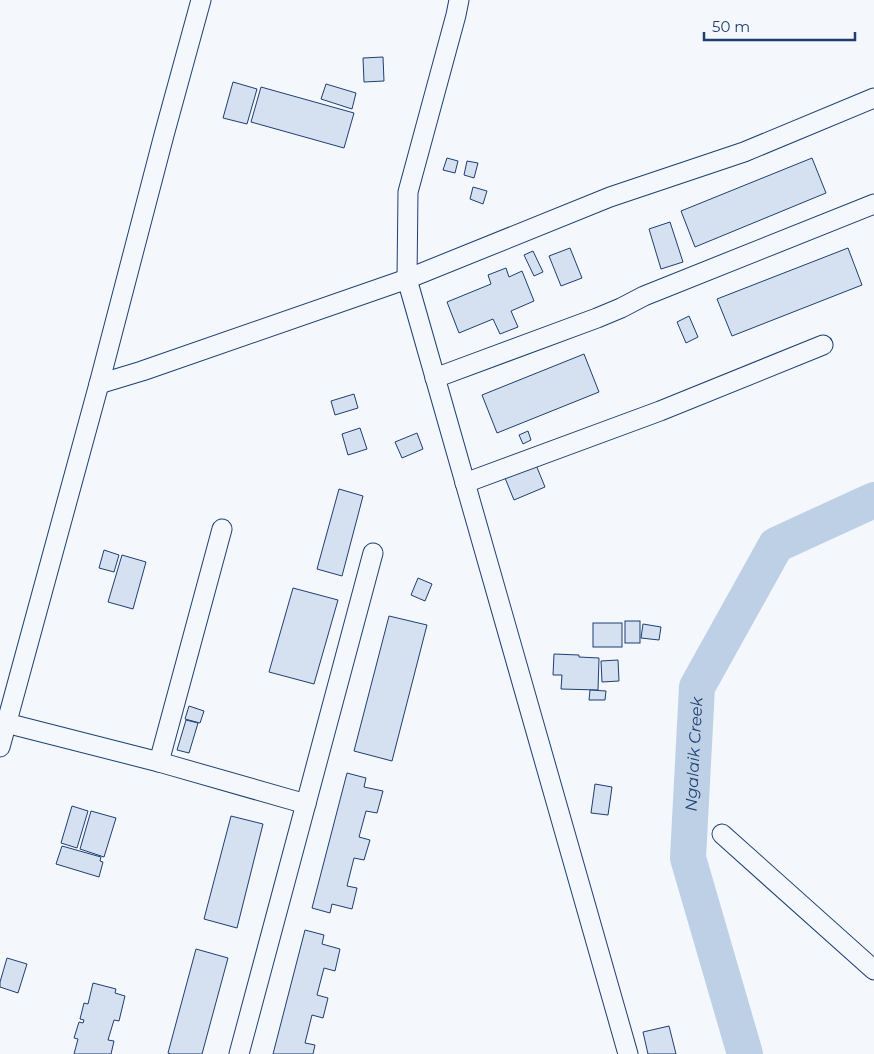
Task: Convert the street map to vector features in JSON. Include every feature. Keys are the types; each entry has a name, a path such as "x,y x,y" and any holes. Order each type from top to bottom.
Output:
{"street":[{"path":"0,747 201,0"},
{"path":"457,8 408,192 407,279 628,1054"},
{"path":"99,384 142,371 407,279 610,197 744,152 874,98"},
{"path":"435,378 597,318 644,296 874,204"},
{"path":"465,483 660,411 823,345"},
{"path":"159,762 222,529"},
{"path":"239,1054 373,554"},
{"path":"6,722 159,762 306,804"},
{"path":"722,834 874,970"}],"building":[{"path":"383,57 384,81 364,82 363,58"},
{"path":"233,82 257,89 247,124 223,118"},
{"path":"326,84 356,93 352,109 321,99"},
{"path":"261,87 354,113 344,148 251,122"},
{"path":"447,158 458,161 455,173 443,170"},
{"path":"812,158 826,193 695,247 681,211"},
{"path":"467,161 478,163 474,178 464,175"},
{"path":"473,187 487,191 483,204 470,199"},
{"path":"670,222 683,262 661,269 649,229"},
{"path":"570,248 582,278 561,286 549,256"},
{"path":"848,248 862,285 732,336 717,299"},
{"path":"533,251 543,272 534,276 524,255"},
{"path":"506,268 509,277 522,271 534,301 511,311 518,327 500,334 493,319 459,333 447,302 491,284 488,275"},
{"path":"689,316 698,337 686,343 677,322"},
{"path":"584,354 599,392 497,433 482,395"},
{"path":"354,394 358,408 335,415 331,401"},
{"path":"360,428 367,449 348,455 342,434"},
{"path":"528,431 531,440 523,444 519,435"},
{"path":"417,433 423,449 402,458 395,442"},
{"path":"536,465 545,487 514,500 505,478"},
{"path":"339,489 363,496 342,576 317,569"},
{"path":"104,550 119,555 114,572 99,568"},
{"path":"122,555 146,562 133,609 108,602"},
{"path":"418,578 432,584 425,601 411,595"},
{"path":"293,588 338,600 314,684 269,672"},
{"path":"389,616 427,625 392,761 354,751"},
{"path":"625,621 640,621 640,643 625,643"},
{"path":"593,623 622,623 622,647 593,647"},
{"path":"643,624 661,627 659,640 641,638"},
{"path":"554,654 599,658 598,690 561,689 562,675 553,675"},
{"path":"618,660 619,681 602,682 601,661"},
{"path":"590,690 606,691 605,700 589,700"},
{"path":"189,706 204,711 200,723 185,719"},
{"path":"186,720 198,723 189,753 177,750"},
{"path":"347,773 366,778 364,787 383,791 377,813 366,811 359,837 370,840 364,860 354,858 347,886 357,888 352,909 332,904 330,913 312,908"},
{"path":"595,784 612,787 608,815 591,813"},
{"path":"72,806 88,811 77,848 61,843"},
{"path":"91,811 116,818 104,857 80,849"},
{"path":"231,816 263,824 237,928 204,919"},
{"path":"62,846 101,857 100,861 103,862 99,877 56,864"},
{"path":"305,930 324,935 322,944 340,949 335,971 324,968 317,995 328,998 323,1018 312,1015 305,1043 315,1045 313,1054 273,1054"},
{"path":"196,949 228,958 202,1054 171,1054 168,1053"},
{"path":"7,958 27,964 18,993 0,987"},
{"path":"93,983 116,989 115,993 125,996 119,1021 114,1020 108,1040 114,1041 111,1054 74,1054 78,1039 74,1038 79,1022 83,1023 84,1020 80,1019 84,1003 88,1004"},
{"path":"669,1026 676,1054 648,1054 643,1032"}],"waterway":[{"name":"Ngalaik Creek","path":"745,1054 688,858 697,687 776,545 874,500"}]}
